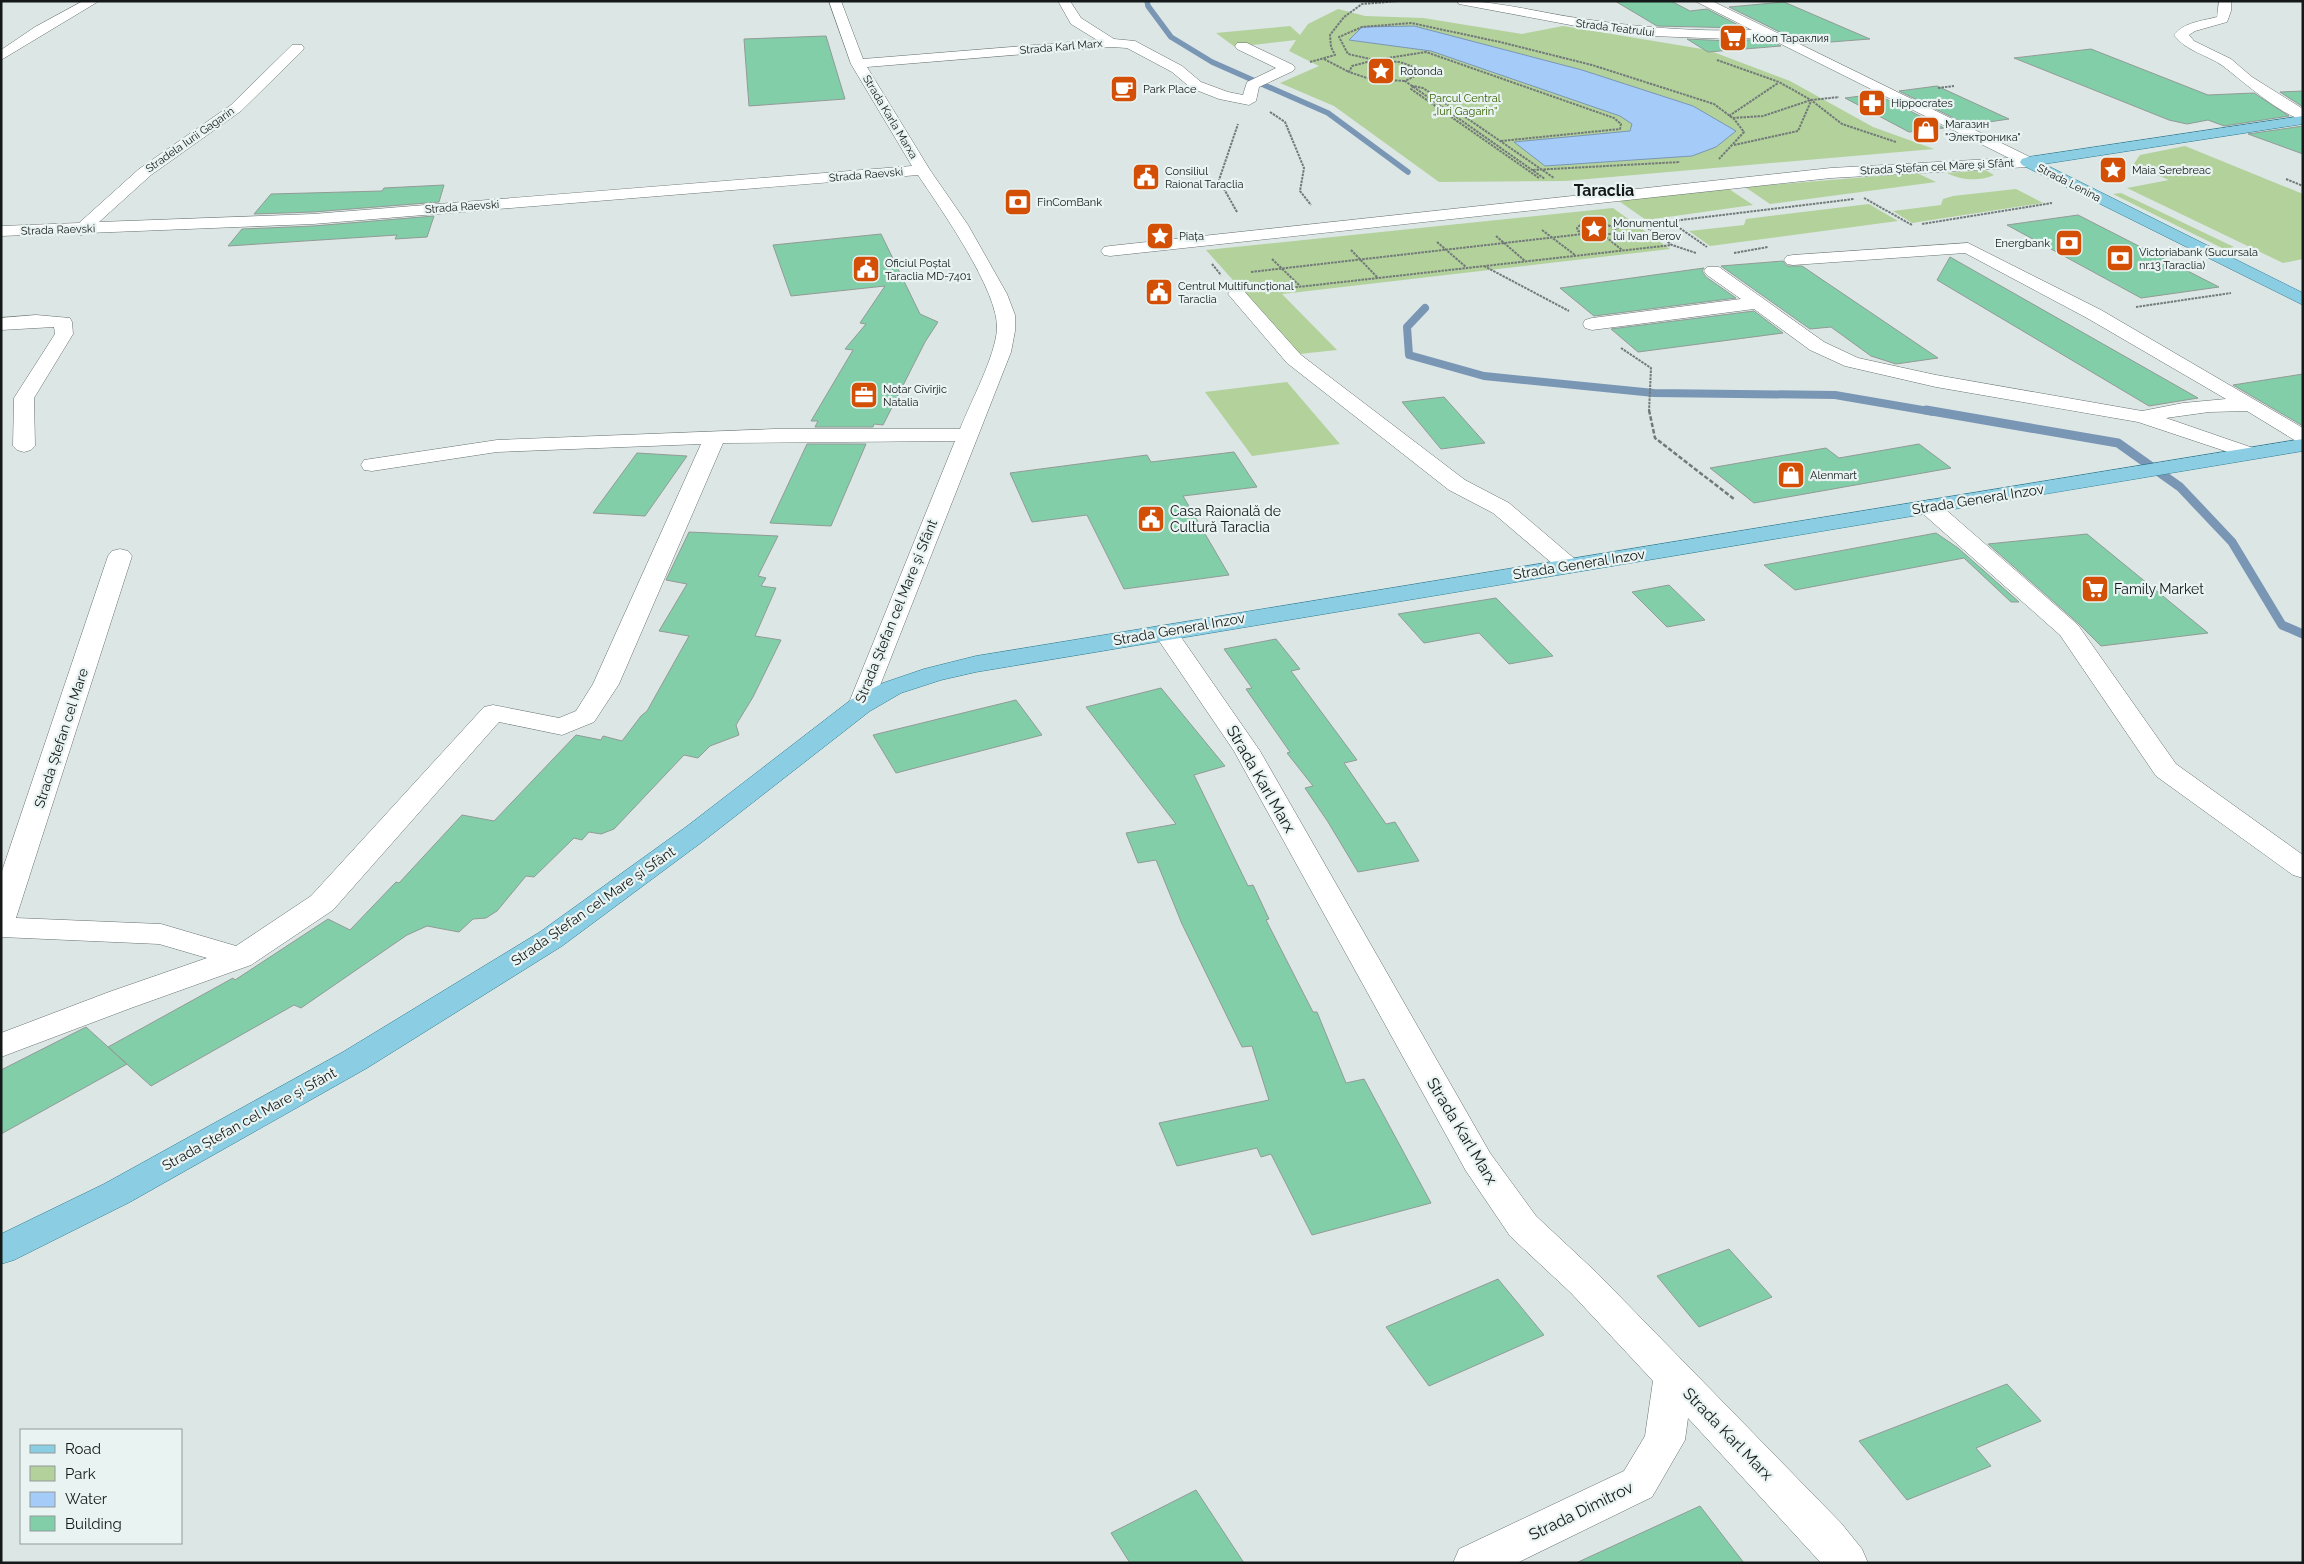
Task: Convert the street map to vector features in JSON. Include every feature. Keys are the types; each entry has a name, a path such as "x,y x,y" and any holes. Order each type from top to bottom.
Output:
{"main road":[{"name":"Strada Ștefan cel Mare și Sfânt","path":"2028,162 2303,120"},
{"name":"Strada Lenina","path":"2028,162 2303,300"},
{"name":"Strada General Inzov","path":"861,705 892,688 934,674 976,664 2303,445"},
{"name":"Strada Ștefan cel Mare și Sfânt","path":"1,1250 117,1193 355,1060 551,939 688,839 861,705"}],"street":[{"path":"1,56 40,30 93,1"},
{"name":"Strada Karla Marxa","path":"836,1 858,64 922,170 960,225"},
{"path":"1064,1 1076,20 1111,43"},
{"name":"Strada Teatrului","path":"1463,1 1568,22 1647,33 1731,36 1768,32"},
{"name":"Strada Lenina","path":"1701,1 1768,32 2028,162"},
{"path":"2225,1 2225,11 2222,19 2190,28 2181,34 2189,44 2226,62 2253,84 2303,116"},
{"name":"Strada Karl Marx","path":"858,64 1111,43 1130,44 1177,69 1196,85 1224,96 1249,101"},
{"path":"1242,46 1288,68"},
{"name":"Stradela Iurii Gagarin","path":"81,230 144,172 236,108 297,48"},
{"path":"1249,101 1252,85 1267,80 1279,70 1288,68"},
{"name":"Strada Ștefan cel Mare și Sfânt","path":"1110,251 1603,196 1831,173 2028,162"},
{"name":"Strada Raevski","path":"1,232 314,219 922,170"},
{"name":"Strada Ștefan cel Mare și Sfânt","path":"861,705 1001,352 1006,331 1006,316 998,294 960,225"},
{"path":"1793,260 1968,248 2094,314 2303,437"},
{"path":"1713,271 1817,346 1852,362 1936,381 2142,417 2249,454"},
{"path":"1237,294 1294,358 1457,485 1501,508 1568,565"},
{"path":"1592,324 1756,303"},
{"path":"1,324 63,322 64,334 24,398 24,446"},
{"path":"1,403 24,398"},
{"path":"2142,417 2181,408 2205,405 2251,406"},
{"path":"372,464 497,446 774,435 967,435"},
{"path":"1,1046 120,1000 240,958 322,903 494,713 562,728 585,716 606,684 715,437"},
{"path":"1929,507 2069,630 2166,770 2303,869"},
{"name":"Strada Ștefan cel Mare","path":"1,919 120,556"},
{"name":"Strada Karl Marx","path":"1165,632 1247,751 1478,1162 1523,1226 1584,1283 1826,1536 1847,1563"},
{"path":"1,927 161,934 240,958"},
{"name":"Strada Dimitrov","path":"1474,1563 1638,1484 1665,1440 1672,1376"}],"path":[{"path":"1288,68 1335,55 1331,46 1330,35 1344,17 1362,4 1399,1"},
{"path":"1324,59 1362,78 1380,81 1405,81 1417,75 1419,69 1400,62 1375,60 1348,54 1339,37 1362,27 1411,23 1592,65 1714,104 1732,118 1744,132 1718,160"},
{"path":"1349,72 1352,66 1361,62 1426,52 1437,54 1614,118 1621,124 1620,130 1501,141"},
{"path":"1714,59 1779,82 1811,100 1842,124 1901,144"},
{"path":"1405,81 1533,170 1679,162"},
{"path":"1729,116 1779,82"},
{"path":"1413,86 1423,88 1542,169 1577,200"},
{"path":"1413,86 1411,90 1542,180"},
{"path":"1732,118 1763,116 1811,100 1839,97"},
{"path":"1733,146 1798,131 1811,100"},
{"path":"1249,235 1219,180 1241,115 1249,101 1276,114 1285,122 1304,168 1300,191 1328,227"},
{"path":"2286,179 2303,186"},
{"path":"1603,196 1672,245 1700,254"},
{"path":"1864,198 1912,225"},
{"path":"1602,223 1615,228 1847,200"},
{"path":"1671,222 1708,248"},
{"path":"1582,224 1577,228 1583,234"},
{"path":"1247,272 1583,234 1605,236 1616,233 1615,228"},
{"path":"1605,236 1623,250"},
{"path":"1237,294 1672,245"},
{"path":"1221,275 1230,274"},
{"path":"2094,314 2212,295"},
{"path":"1651,368 1649,416 1655,438 1734,499"}],"green space":[{"name":"Parcul Central „Iuri Gagarin”","path":"1338,9 1365,16 1423,18 1522,34 1563,26 1708,50 1790,81 1873,127 1934,149 1565,181 1439,182 1334,106 1280,83 1319,66 1289,51 1296,40 1235,47 1216,33 1290,26 1300,35 1308,24"},
{"path":"2185,146 2303,194 2303,259 2283,263 2127,188 2169,180 2133,165 2140,155"},
{"path":"1985,170 1994,175 1982,179 1970,179 1947,173"},
{"path":"1917,173 1936,182 1770,204 1745,187"},
{"path":"1729,189 1753,205 1646,220 1616,199"},
{"path":"2016,189 2043,203 1912,223 1893,211 1941,205 1943,199 1953,196"},
{"path":"2121,193 2234,247 2224,249 2113,194"},
{"path":"1869,204 1898,221 1710,246 1689,231 1744,225 1746,219"},
{"path":"1613,208 1670,249 1282,294 1337,350 1299,354 1206,250"},
{"path":"1287,382 1340,444 1252,456 1205,392"}],"water":[{"path":"1414,26 1582,70 1693,106 1736,131 1716,147 1692,156 1545,166 1514,142 1630,131 1632,124 1620,116 1431,51 1349,40 1362,27"}],"building":[{"path":"1615,1 1671,1 1690,11 1707,9 1744,28 1657,26"},
{"path":"1784,2 1870,39 1804,44 1729,7"},
{"path":"826,36 845,99 749,106 744,39"},
{"path":"1687,39 1729,41 1767,39 1781,46 1708,52"},
{"path":"2091,49 2208,95 2254,93 2289,116 2224,126 2208,120 2187,124 2169,120 2014,58"},
{"path":"1937,86 2009,119 1968,125 1899,91"},
{"path":"2303,91 2303,107 2280,92"},
{"path":"1876,94 1944,128 1909,132 1845,98"},
{"path":"2303,126 2303,154 2248,134"},
{"path":"444,185 439,202 313,212 254,214 271,194 382,191 384,188"},
{"path":"2078,215 2219,287 2141,298 2007,225"},
{"path":"434,216 427,237 395,239 397,235 228,246 242,229 313,226"},
{"path":"881,234 920,314 938,322 925,342 883,425 874,424 873,427 815,427 818,421 811,421 853,350 845,349 866,324 860,323 885,286 791,296 773,245"},
{"path":"1950,257 2198,398 2149,406 1937,280"},
{"path":"1783,261 1787,266 1802,266 1938,358 1896,364 1871,356 1831,327 1810,329 1721,266"},
{"path":"1704,268 1702,271 1706,277 1736,298 1594,316 1560,288"},
{"path":"1754,311 1783,333 1638,352 1611,329"},
{"path":"2303,374 2303,426 2233,385"},
{"path":"1444,397 1485,443 1441,449 1402,402"},
{"path":"807,444 866,444 831,526 770,523"},
{"name":"Alenmart","path":"1919,444 1951,468 1754,503 1710,468 1826,448 1839,458"},
{"name":"Casa Raională de Cultură Taraclia","path":"1234,452 1257,487 1183,496 1229,575 1124,589 1087,515 1032,522 1010,473 1147,455 1151,462"},
{"path":"637,453 687,456 645,516 593,513"},
{"path":"689,532 778,536 758,576 766,578 761,586 776,588 755,636 781,640 753,697 736,725 739,735 710,746 698,758 684,755 614,829 601,834 589,832 582,840 574,838 534,877 526,876 497,911 486,918 473,919 459,932 427,926 407,935 301,1008 294,1005 151,1086 108,1047 233,978 235,980 328,919 350,930 396,882 399,883 462,815 494,821 576,735 601,740 603,736 622,741 647,711 689,636 659,631 687,584 666,580"},
{"path":"1936,533 1958,548 2019,602 2011,602 1964,558 1795,590 1764,565"},
{"name":"Family Market","path":"2087,534 2208,633 2101,646 2079,624 1988,544"},
{"path":"1669,585 1705,620 1667,627 1632,592"},
{"path":"1496,598 1553,656 1509,664 1479,633 1424,643 1398,614"},
{"path":"1276,639 1300,669 1291,671 1357,760 1344,763 1386,824 1395,822 1419,861 1358,872 1305,788 1313,786 1287,753 1290,752 1246,689 1252,688 1224,649"},
{"path":"1161,688 1225,766 1194,775 1248,886 1253,885 1269,919 1266,920 1313,1012 1317,1012 1346,1083 1364,1079 1431,1203 1312,1235 1271,1154 1261,1157 1257,1148 1177,1166 1159,1123 1269,1100 1252,1046 1242,1047 1182,924 1156,860 1138,863 1126,833 1176,824 1086,707"},
{"path":"1016,700 1042,735 896,773 873,735"},
{"path":"86,1027 127,1064 1,1134 1,1070"},
{"path":"1729,1249 1772,1297 1699,1327 1657,1276"},
{"path":"1498,1279 1544,1335 1429,1386 1386,1327"},
{"path":"2007,1384 2041,1421 1976,1448 1991,1466 1907,1500 1859,1441"},
{"path":"1196,1490 1244,1563 1130,1563 1111,1533"},
{"path":"1700,1506 1744,1563 1576,1563"}],"waterway":[{"path":"1147,1 1148,6 1171,37 1212,62 1328,113 1408,172"},
{"path":"1425,308 1407,327 1409,355 1484,376 1654,393 1835,395 1934,412"},
{"path":"1926,410 2118,443 2180,487 2232,542 2282,625 2303,634"}],"place":[{"name":"Кооп Тараклия","path":"1733,38"},
{"name":"Rotonda","path":"1381,71"},
{"name":"Park Place","path":"1124,89"},
{"name":"Hippocrates","path":"1872,103"},
{"name":"Магазин \"Электроника\"","path":"1926,130"},
{"name":"Maia Serebreac","path":"2113,170"},
{"name":"Consiliul Raional Taraclia","path":"1146,177"},
{"name":"FinComBank","path":"1018,202"},
{"name":"Monumentul lui Ivan Berov","path":"1594,229"},
{"name":"Piața","path":"1160,236"},
{"name":"Energbank","path":"2069,243"},
{"name":"Victoriabank (Sucursala nr.13 Taraclia)","path":"2120,258"},
{"name":"Oficiul Poștal Taraclia MD-7401","path":"866,269"},
{"name":"Centrul Multifuncțional Taraclia","path":"1159,292"},
{"name":"Notar Cîvîrjic Natalia","path":"864,395"},
{"name":"Alenmart","path":"1791,475"},
{"name":"Casa Raională de Cultură Taraclia","path":"1151,519"},
{"name":"Family Market","path":"2095,589"}],"district":[{"name":"Taraclia","path":"1604,190"}]}
